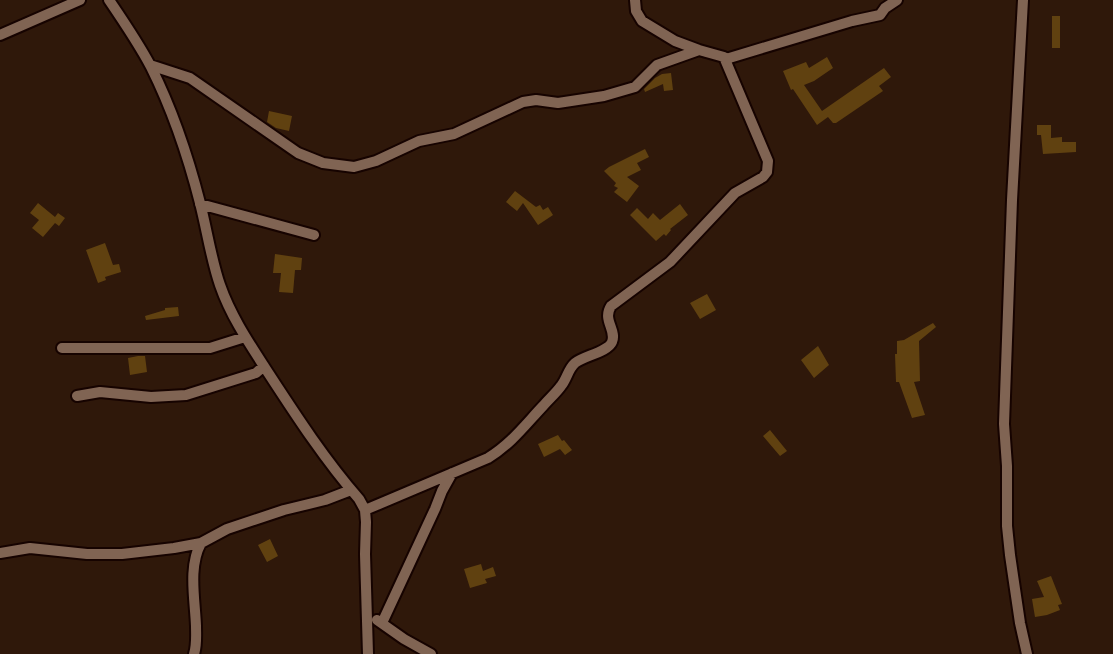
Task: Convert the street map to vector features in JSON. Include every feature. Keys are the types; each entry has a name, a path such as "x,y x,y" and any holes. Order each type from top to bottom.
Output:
{"street":[{"path":"0,35 80,0"},
{"path":"108,0 130,30 165,96 182,141 220,285 230,309 307,433 365,510 368,654"},
{"path":"365,510 488,458 502,449 525,428 565,381 575,362 607,348 612,343 607,317 611,306 670,262 735,193 757,182 767,172 768,161 726,59 722,55 675,41 642,21 636,11 635,0"},
{"path":"726,59 880,15 897,0"},
{"path":"1023,0 1004,424 1007,526 1020,623 1027,654"},
{"path":"150,65 190,78 298,153 323,163 354,167 376,161 419,141 454,134 523,102 536,100 558,103 604,96 635,87 657,65 699,50"},
{"path":"200,204 314,235"},
{"path":"62,348 211,348 245,337"},
{"path":"76,396 100,392 151,397 186,395 256,373 264,366"},
{"path":"382,623 452,473"},
{"path":"0,552 30,548 87,554 122,554 201,543 227,529 351,490"},
{"path":"194,654 196,634 193,566 201,543"},
{"path":"368,614 430,654"}],"building":[{"path":"1052,16 1060,16 1060,48 1052,48"},
{"path":"827,57 833,68 804,85 822,111 884,68 891,77 879,86 883,91 836,123 828,117 817,125 793,89 791,90 783,71 806,62 809,68"},
{"path":"671,73 673,90 664,91 663,84 645,92 644,89 655,78"},
{"path":"269,111 292,116 289,131 276,128 267,122"},
{"path":"1037,125 1051,125 1051,138 1062,137 1062,142 1076,142 1076,152 1043,154"},
{"path":"645,149 649,157 637,163 641,170 627,177 639,186 627,202 614,192 618,188 614,186 616,183 604,171"},
{"path":"515,191 536,207 540,205 543,210 548,207 553,215 538,225 523,203 517,211 506,202"},
{"path":"38,203 55,217 58,213 65,218 59,226 55,223 43,237 32,228 39,220 30,213"},
{"path":"680,204 688,215 670,229 666,236 664,234 656,241 630,215 637,208 648,219 653,213 660,220"},
{"path":"105,243 113,265 119,264 121,272 105,277 106,280 98,283 86,250"},
{"path":"275,254 302,258 301,270 295,270 293,293 279,292 281,273 273,273"},
{"path":"707,294 716,310 700,319 690,303"},
{"path":"178,307 179,316 146,320 145,316 165,308"},
{"path":"933,323 936,327 919,341 920,381 914,382 925,415 912,418 899,382 896,382 897,341 904,340"},
{"path":"818,346 829,365 814,378 801,360"},
{"path":"145,356 147,372 130,375 128,358"},
{"path":"770,430 787,451 780,456 763,436"},
{"path":"558,435 572,450 565,455 560,449 544,457 538,444"},
{"path":"270,539 278,556 267,562 258,545"},
{"path":"481,564 483,571 493,567 496,576 485,579 487,583 470,588 464,569"},
{"path":"1051,576 1062,604 1058,605 1060,610 1035,617 1032,599 1044,597 1037,581"}]}
